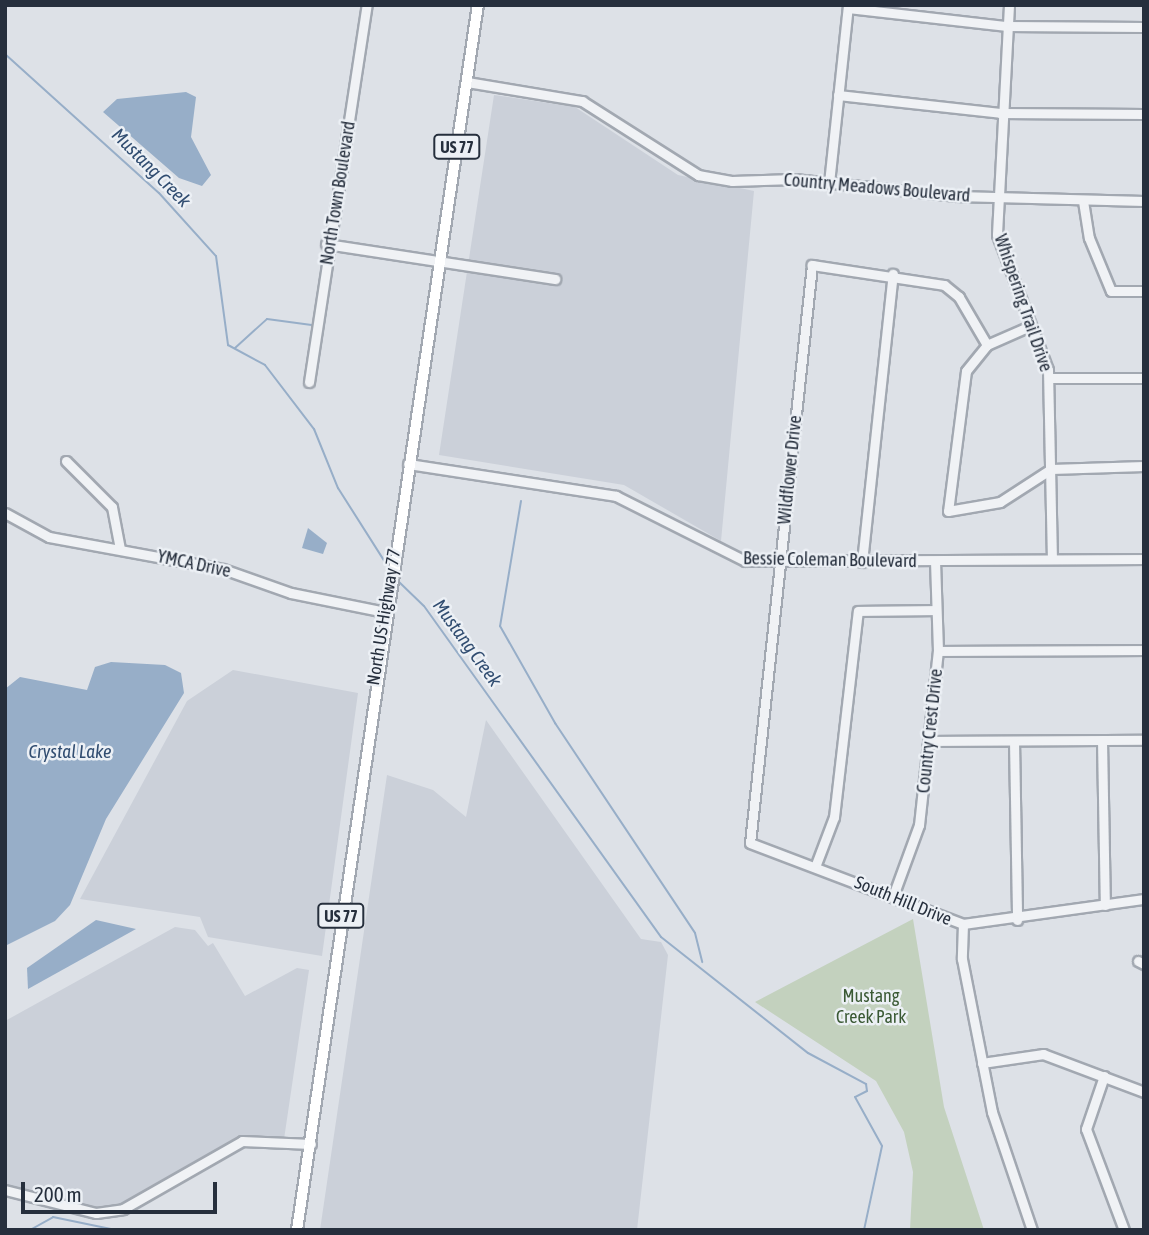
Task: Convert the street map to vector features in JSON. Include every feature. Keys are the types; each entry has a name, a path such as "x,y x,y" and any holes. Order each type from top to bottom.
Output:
{"main road":[{"name":"North US Highway 77","path":"297,1230 386,608 478,5"}],"street":[{"name":"North Town Boulevard","path":"309,382 367,5"},
{"name":"Whispering Trail Drive","path":"1009,5 996,196 999,247 1049,378 1052,559"},
{"path":"829,183 848,7 1007,26 1144,27"},
{"name":"Country Meadows Boulevard","path":"467,82 582,101 698,175 996,196 1144,201"},
{"path":"838,95 1000,113 1144,114"},
{"path":"1083,201 1089,238 1111,291 1144,291"},
{"path":"328,245 555,279"},
{"name":"Wildflower Drive","path":"750,843 812,265 892,274"},
{"path":"862,562 892,274 944,285 959,297 987,345"},
{"path":"1030,326 987,345 966,371 948,511 1000,502 1051,469 1144,466"},
{"path":"1049,378 1144,378"},
{"path":"66,461 112,507 120,549"},
{"name":"Bessie Coleman Boulevard","path":"408,464 616,496 726,556 780,562 1144,559"},
{"name":"YMCA Drive","path":"5,513 49,537 120,549 386,608"},
{"name":"Country Crest Drive","path":"893,897 919,825 938,651 935,561"},
{"path":"815,867 834,817 858,611 936,610"},
{"path":"938,651 1144,650"},
{"path":"1102,740 1105,905"},
{"path":"929,741 1144,740"},
{"path":"1014,741 1017,920"},
{"name":"South Hill Drive","path":"750,843 963,924 1017,920 1144,899"},
{"path":"963,924 962,959 982,1063 999,1138 1032,1230"},
{"path":"982,1063 1043,1054 1144,1091"},
{"path":"1104,1076 1086,1129 1124,1230"},
{"path":"5,1190 96,1213 123,1209 242,1141 311,1144"}],"shaded area":[{"path":"494,95 575,107 678,175 754,191 721,541 624,485 439,455"},
{"path":"233,670 358,693 322,956 208,937 200,917 80,899 187,701"},
{"path":"486,720 641,939 661,942 668,955 637,1230 320,1230 387,775 433,790 466,817"},
{"path":"175,927 195,930 208,946 213,943 245,996 297,968 309,970 283,1146 245,1144 142,1205 94,1209 5,1186 5,1021"}],"green space":[{"name":"Mustang Creek Park","path":"913,919 944,1107 984,1230 910,1230 913,1172 904,1132 876,1081 755,1002"}],"water":[{"path":"186,92 196,97 191,137 211,175 202,186 179,178 103,112 117,99"},
{"path":"308,528 327,543 323,554 302,548"},
{"name":"Crystal Lake","path":"111,662 165,665 181,673 184,693 106,819 70,905 55,921 5,946 5,689 20,677 87,690 95,667"},
{"path":"96,920 136,929 28,989 27,968"}],"waterway":[{"name":"Mustang Creek","path":"5,54 159,193 216,256 228,345 265,365 314,429 338,488 390,570"},
{"path":"235,348 267,319 312,325"},
{"path":"521,501 500,626 555,723 695,933 702,962"},
{"name":"Mustang Creek","path":"397,580 424,606 661,937 808,1053 866,1084 867,1091 855,1097 882,1146 864,1230"},
{"path":"30,1230 53,1217 116,1230"}]}
